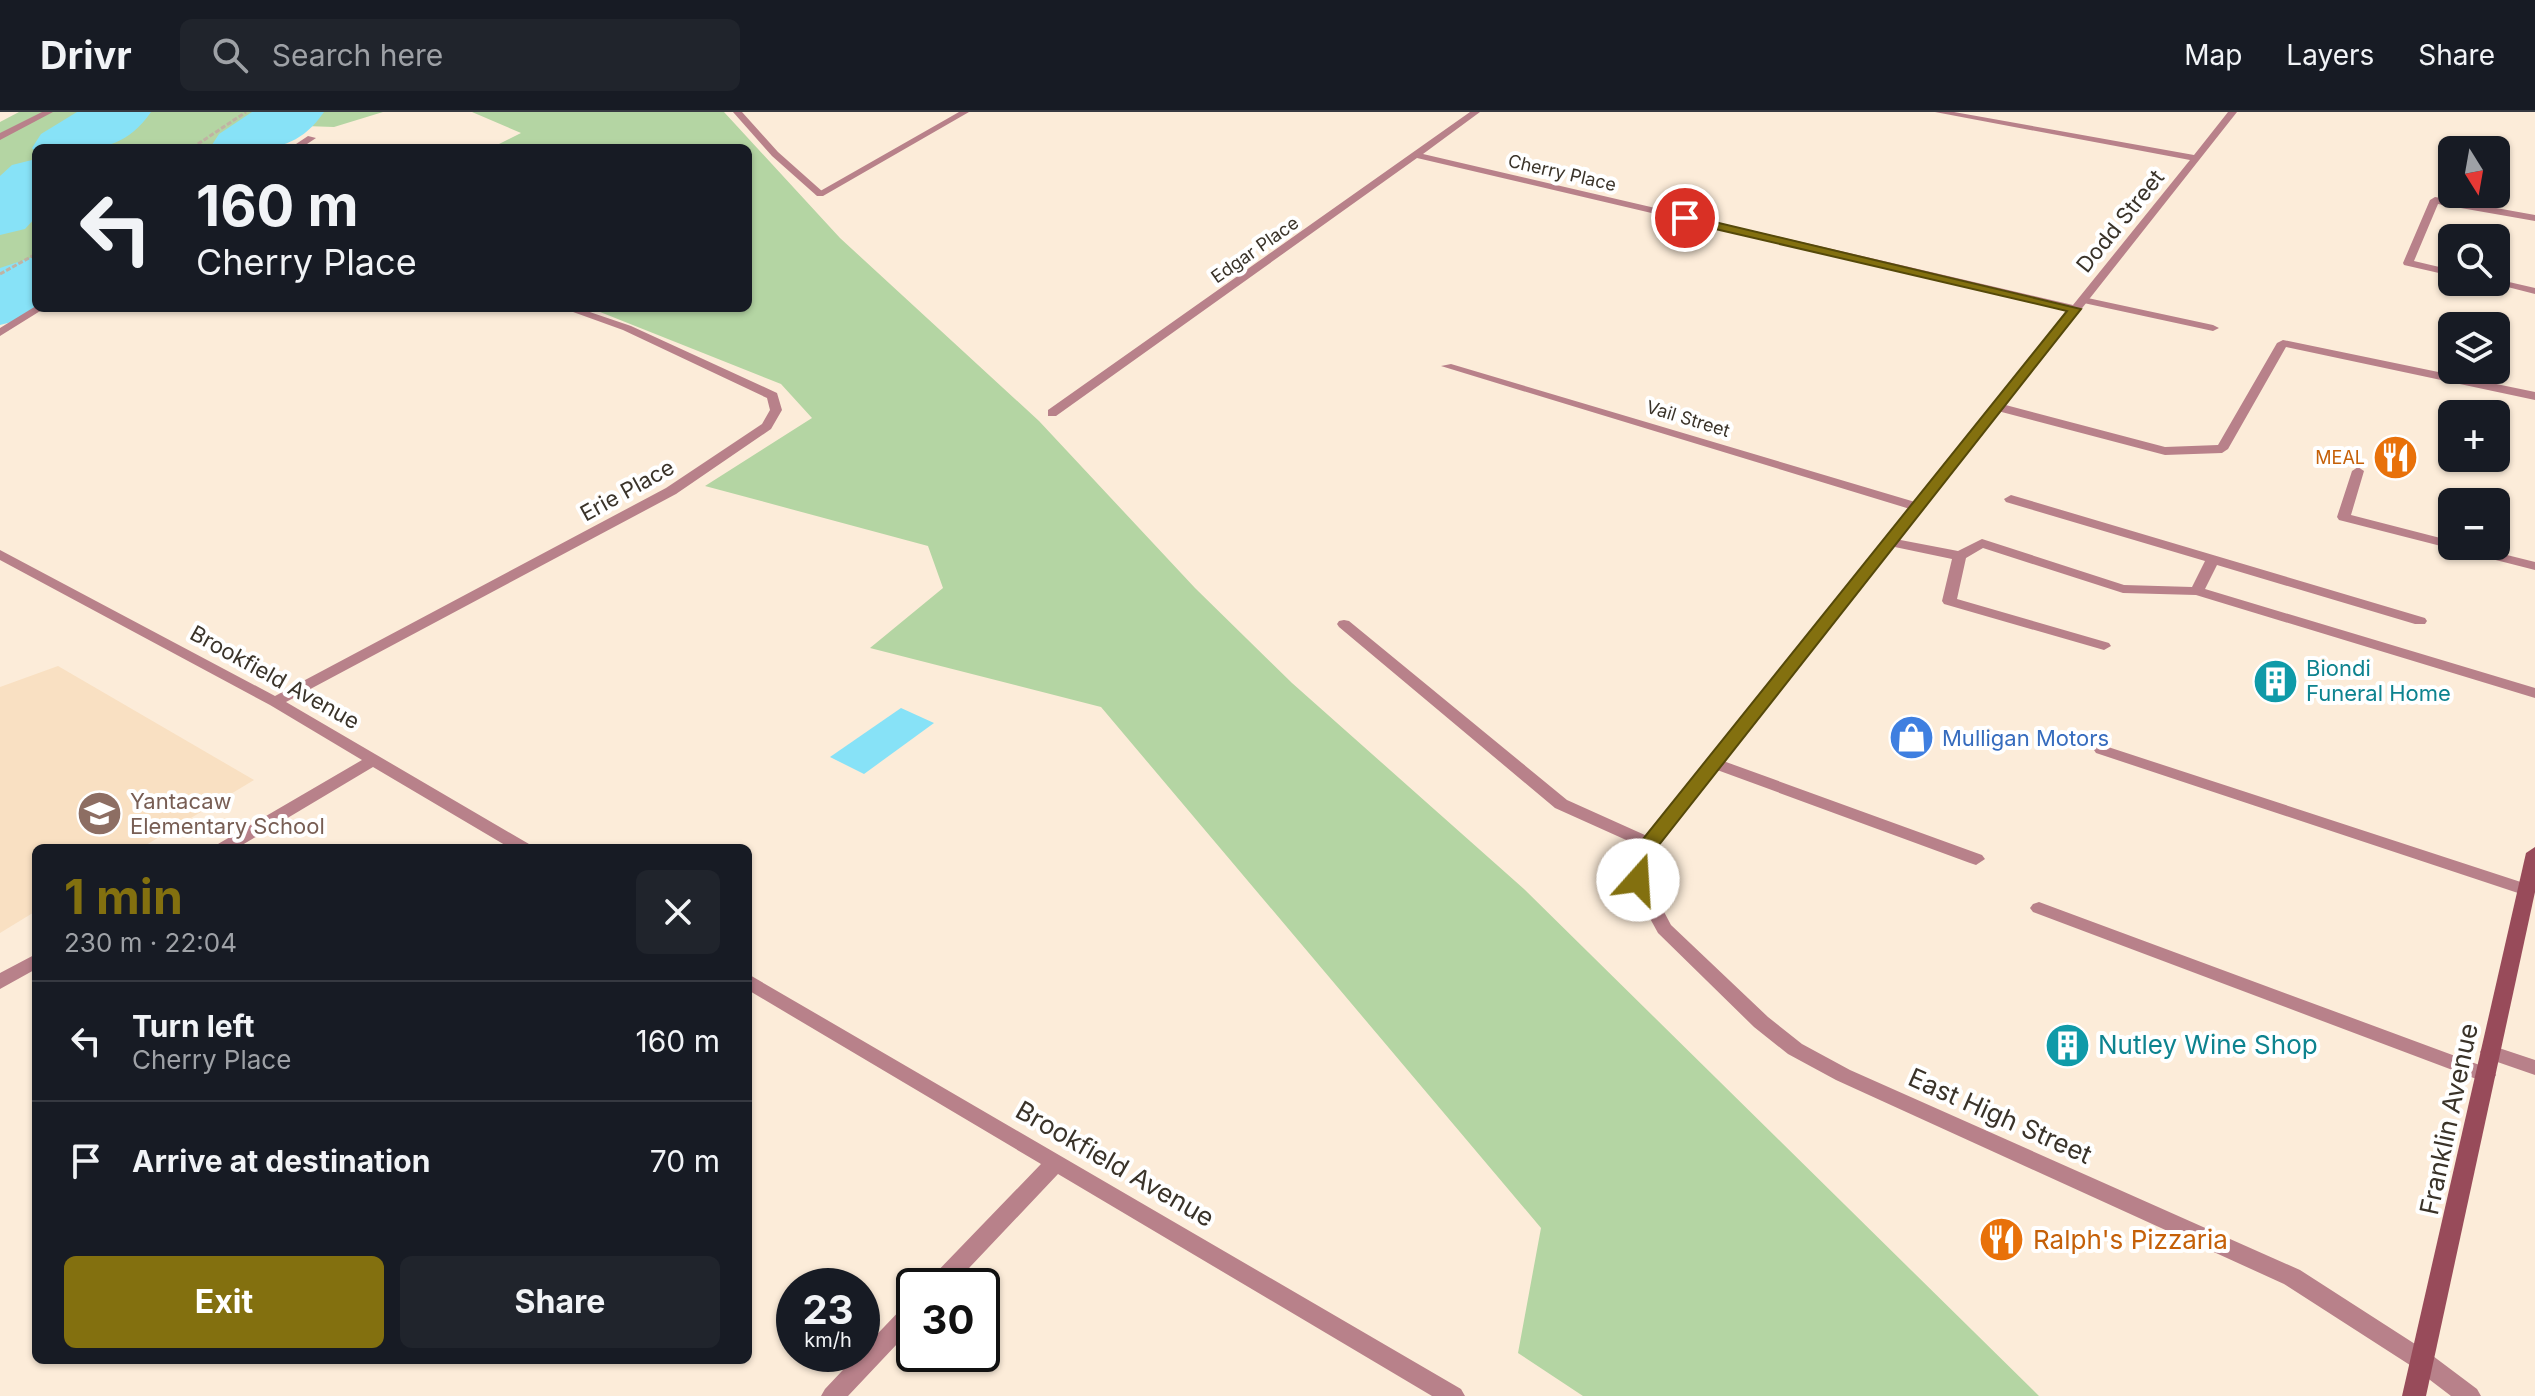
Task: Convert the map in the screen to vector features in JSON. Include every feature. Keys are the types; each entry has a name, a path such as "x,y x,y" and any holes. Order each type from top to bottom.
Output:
{"main road":[{"name":"Franklin Avenue","path":"2414,1396 2535,853"}],"street":[{"path":"0,137 49,112"},
{"path":"737,112 775,154 820,194 965,112"},
{"name":"Edgar Place","path":"1052,413 1476,112"},
{"path":"1939,112 2196,158"},
{"name":"Dodd Street","path":"1650,844 2233,112"},
{"path":"301,144 311,138"},
{"name":"Cherry Place","path":"1416,155 2079,304 2213,328"},
{"path":"2438,270 2408,263 2435,200 2535,218"},
{"path":"2510,286 2535,291"},
{"path":"0,333 34,312"},
{"name":"Erie Place","path":"275,702 671,491 767,426 776,410 773,396 627,328 579,312"},
{"path":"1998,407 2165,451 2222,449 2283,343 2535,396"},
{"name":"Vail Street","path":"1447,366 1918,507"},
{"path":"2358,471 2344,517 2438,542"},
{"path":"2011,499 2420,621"},
{"path":"1890,542 1960,556 1982,543 2123,589 2197,591 2535,693"},
{"name":"Brookfield Avenue","path":"0,554 275,702 516,844"},
{"path":"1960,556 1949,601 2104,646"},
{"path":"2197,591 2213,560"},
{"path":"2510,560 2535,566"},
{"path":"1344,624 1561,804 1650,844"},
{"path":"2102,750 2527,890"},
{"path":"231,844 373,760"},
{"path":"1715,763 1976,859"},
{"name":"East High Street","path":"1650,844 1638,880 1664,929 1795,1049 1843,1075 2292,1277 2421,1360 2469,1396"},
{"path":"2039,908 2486,1075"},
{"path":"0,982 32,962"},
{"name":"Brookfield Avenue","path":"752,983 1453,1396"},
{"path":"2490,1052 2535,1068"},
{"path":"955,1268 1056,1162"},
{"path":"833,1396 896,1330"}],"path":[{"path":"198,144 246,112"},
{"path":"0,274 32,256"}],"shaded area":[{"name":"Yantacaw Elementary School","path":"58,666 254,780 148,844 32,844 32,913 0,933 0,687"}],"green space":[{"path":"19,112 285,112 236,144 32,144 32,279 0,299 0,122"},
{"path":"293,112 383,112 334,127 276,125"},
{"path":"472,112 724,112 840,238 1039,421 1195,588 1292,683 1524,889 2039,1396 1583,1396 1518,1353 1541,1228 1101,707 870,648 943,588 928,546 705,486 812,418 781,384 600,312 752,312 752,144 499,144 521,133"}],"water":[{"path":"901,708 934,723 864,774 830,757"}],"waterway":[{"path":"70,144 120,112"},
{"path":"248,144 293,112"},
{"path":"0,214 32,183"},
{"path":"0,302 32,281"}],"place":[{"name":"MEAL","path":"2396,458"},
{"name":"Biondi Funeral Home","path":"2275,681"},
{"name":"Mulligan Motors","path":"1911,738"},
{"name":"Yantacaw Elementary School","path":"99,814"},
{"name":"Nutley Wine Shop","path":"2067,1045"},
{"name":"Ralph's Pizzaria","path":"2002,1240"}],"route":[{"path":"1638,880 1650,844 2075,309 1685,218"}]}
